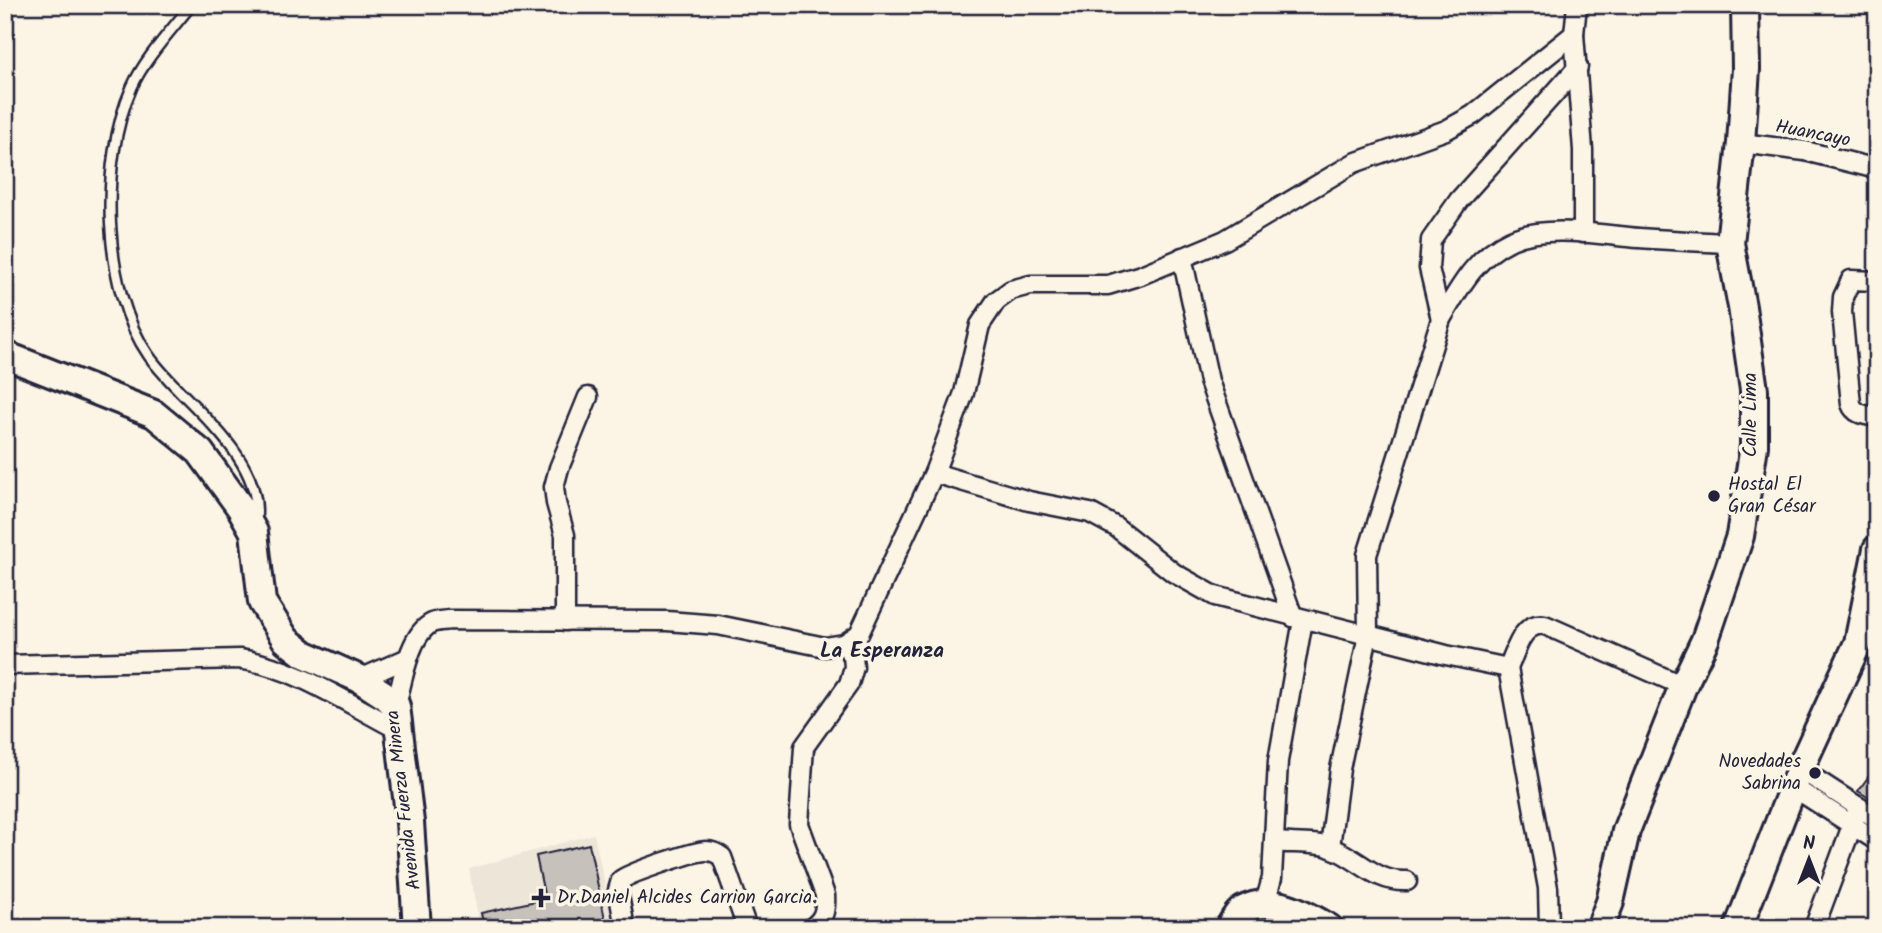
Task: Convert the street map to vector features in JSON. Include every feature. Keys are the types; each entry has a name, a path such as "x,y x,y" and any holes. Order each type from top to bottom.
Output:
{"street":[{"path":"1577,5 1573,34 1578,67 1583,150 1583,233"},
{"name":"Calle Lima","path":"1600,928 1626,831 1683,686 1705,640 1740,536 1754,446 1754,390 1730,243 1746,69 1745,5"},
{"path":"5,665 239,659 261,662 398,718 408,658 422,631 433,622 667,621 718,625 825,647 844,644 859,634 934,473 964,393 980,325 996,301 1011,290 1030,285 1108,285 1141,275 1225,240 1354,163 1446,130 1473,115 1573,34"},
{"path":"1441,319 1429,268 1431,240 1459,200 1578,67"},
{"name":"Huancayo","path":"1741,143 1805,151 1877,169"},
{"path":"1330,847 1340,769 1368,635 1367,555 1441,319 1460,283 1473,268 1509,241 1530,233 1583,233 1730,243"},
{"path":"1182,257 1209,381 1298,619 1278,761 1272,878 1265,903"},
{"path":"1877,281 1851,280 1843,297 1842,312 1851,404 1858,413 1877,417"},
{"path":"5,355 154,414 200,452 240,507 254,532"},
{"path":"565,621 565,536 554,487 588,397"},
{"path":"934,473 1029,501 1090,513 1116,527 1174,573 1215,596 1298,619 1508,668"},
{"name":"Avenida Fuerza Minera","path":"254,532 262,602 286,640 304,654 360,679 386,696 398,718 410,822 417,928"},
{"path":"1738,928 1796,778 1867,642 1877,549"},
{"path":"1549,928 1548,888 1508,668 1527,628 1536,623 1545,625 1683,686"},
{"path":"811,928 820,921 826,906 825,895 799,824 804,747 849,684 855,667 853,656 844,644"},
{"path":"360,679 408,658"},
{"path":"1796,778 1859,807 1877,819"},
{"path":"1796,778 1853,826 1877,841"},
{"path":"1814,928 1859,807"},
{"path":"1275,842 1330,847 1378,877 1394,882 1407,881"},
{"path":"625,928 618,890 621,880 634,873 704,851 717,853 722,857 747,928"},
{"path":"1229,928 1241,911 1265,903 1282,905 1329,928"}],"lane":[{"path":"191,5 132,86 119,124 109,209 114,264 127,313 148,355 180,393 221,434 246,469 258,503 254,532"}],"shaded area":[{"name":"Dr.Daniel Alcides Carrion Garcia.","path":"594,834 614,928 480,928 469,869"}],"building":[{"path":"1877,765 1877,803 1858,791"},
{"path":"589,844 607,928 484,928 481,913 545,899 536,856"}],"place":[{"name":"Hostal El Gran César","path":"1714,496"},
{"name":"Novedades Sabrina","path":"1815,773"},
{"name":"Dr.Daniel Alcides Carrion Garcia.","path":"541,898"}],"district":[{"name":"La Esperanza","path":"882,651"}]}
